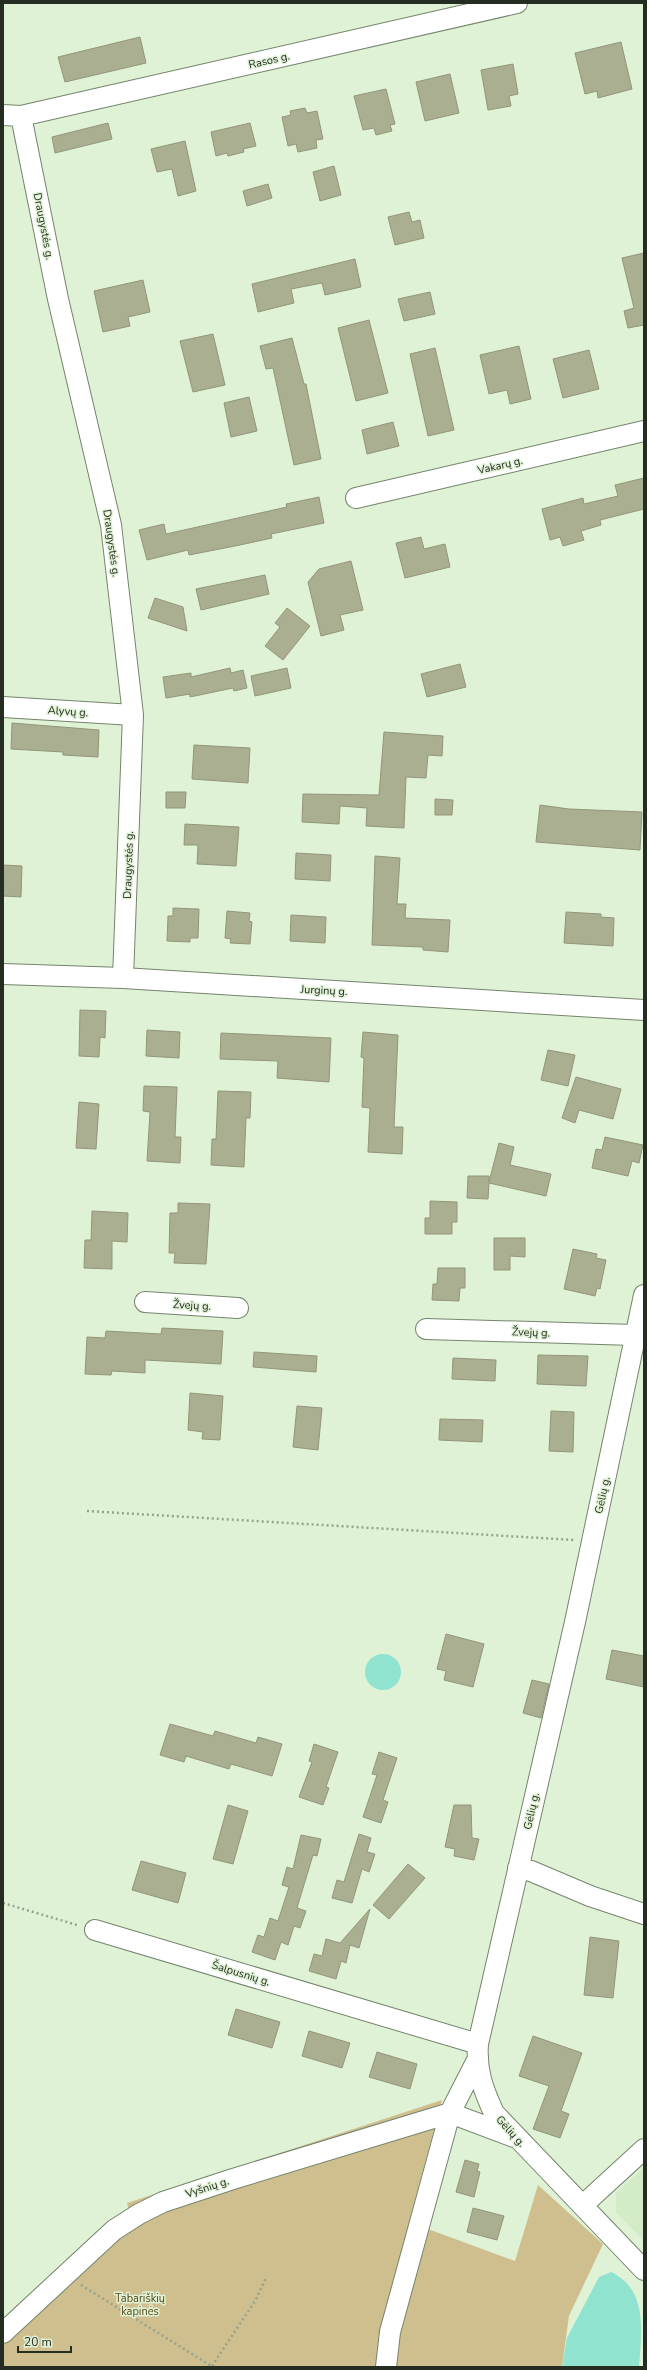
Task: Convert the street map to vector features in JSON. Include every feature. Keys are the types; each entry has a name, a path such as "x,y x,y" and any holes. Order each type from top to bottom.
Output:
{"street":[{"name":"Rasos g.","path":"12,115 517,3"},
{"name":"Draugystės g.","path":"12,115 58,299 111,525 134,715 124,978"},
{"name":"Vakarų g.","path":"356,498 644,431"},
{"name":"Alyvų g.","path":"3,707 134,715"},
{"name":"Jurginų g.","path":"3,974 124,978 644,1010"},
{"name":"Gėlių g.","path":"644,1295 636,1335 637,1365 592,1541 477,2053 483,2089 494,2113 516,2138 583,2205 644,2270"},
{"name":"Žvejų g.","path":"145,1302 238,1308"},
{"name":"Žvejų g.","path":"426,1329 636,1335"},
{"path":"518,1868 531,1871 590,1896 644,1914"},
{"name":"Šalpusnių g.","path":"95,1930 477,2053"},
{"path":"386,2367 390,2332 450,2113 477,2053"},
{"path":"450,2113 516,2138"},
{"name":"Vyšnių g.","path":"3,2333 114,2230 139,2214 163,2202 248,2174 450,2113"},
{"path":"583,2205 644,2148"}],"path":[{"path":"87,1511 592,1541"},
{"path":"3,1903 95,1930"},
{"path":"65,2275 212,2367 255,2301 266,2278"}],"shaded area":[{"path":"644,2167 644,2241 616,2212 616,2193"}],"green space":[{"name":"Tabariškių kapinės","path":"442,2100 409,2222 515,2261 538,2185 603,2244 569,2316 562,2367 3,2367 3,2345 132,2225 127,2203"}],"water":[{"path":"383,1654 396,1659 401,1672 396,1685 383,1690 370,1685 365,1672 370,1659"},
{"path":"611,2272 623,2279 631,2289 640,2311 641,2338 639,2367 562,2367 567,2338 599,2277"}],"building":[{"path":"140,37 146,63 65,82 58,57"},
{"path":"621,42 632,89 598,98 597,91 585,94 575,53"},
{"path":"513,64 518,94 509,96 511,106 488,110 481,70"},
{"path":"450,74 459,113 425,121 416,82"},
{"path":"386,89 395,124 390,125 392,131 376,135 374,128 363,130 354,96"},
{"path":"305,108 307,113 317,111 323,139 316,140 317,148 298,152 296,144 288,146 282,117 291,115 290,111"},
{"path":"108,123 112,139 55,153 52,137"},
{"path":"250,123 256,146 243,149 244,152 228,156 227,153 216,156 211,132"},
{"path":"185,141 196,191 178,196 172,169 157,172 151,149"},
{"path":"334,166 341,195 320,201 313,172"},
{"path":"268,184 272,198 247,206 243,191"},
{"path":"409,212 412,222 420,220 424,238 395,245 388,217"},
{"path":"644,253 644,325 628,328 624,311 634,308 622,258"},
{"path":"355,259 361,287 325,295 322,283 291,289 294,303 258,312 252,284"},
{"path":"143,280 150,312 128,317 130,326 103,332 94,291"},
{"path":"430,292 435,314 404,321 398,299"},
{"path":"369,320 388,393 356,401 338,328"},
{"path":"213,334 225,385 193,392 180,341"},
{"path":"292,338 304,384 306,384 321,459 294,465 273,368 266,369 260,346"},
{"path":"519,346 531,399 510,404 507,390 489,394 480,355"},
{"path":"435,348 454,430 428,436 410,354"},
{"path":"589,350 599,389 563,398 553,359"},
{"path":"249,397 257,431 231,437 224,403"},
{"path":"393,422 399,446 367,454 362,430"},
{"path":"644,478 644,509 600,520 601,525 581,531 584,540 563,546 560,537 550,540 542,509 583,498 584,504 618,496 615,485"},
{"path":"319,497 324,523 271,534 272,538 240,545 189,555 188,550 147,560 139,530 164,524 166,534 287,507 286,504"},
{"path":"421,537 424,549 445,544 450,567 405,578 396,543"},
{"path":"351,561 363,610 340,615 344,630 321,636 308,582 319,569"},
{"path":"265,575 269,594 201,610 196,589"},
{"path":"155,598 183,607 187,631 148,618"},
{"path":"287,608 310,626 283,660 265,646 280,627 275,623"},
{"path":"460,664 466,687 427,697 421,674"},
{"path":"230,668 231,673 243,670 247,688 234,691 233,688 190,697 190,694 166,698 163,677 191,673 191,677"},
{"path":"287,668 291,688 255,696 251,676"},
{"path":"12,723 99,730 98,757 63,755 63,752 11,749"},
{"path":"384,732 443,736 442,756 428,755 426,778 406,777 404,828 366,826 367,808 340,806 339,824 302,822 303,794 379,795"},
{"path":"194,745 250,748 248,783 192,779"},
{"path":"166,792 186,792 185,808 166,808"},
{"path":"435,799 453,800 452,815 435,815"},
{"path":"540,805 569,809 642,812 640,850 536,842"},
{"path":"185,824 239,827 236,866 197,864 198,845 184,845"},
{"path":"296,853 331,855 330,881 295,879"},
{"path":"375,856 400,858 397,904 406,904 405,918 450,920 448,952 423,950 423,947 372,945"},
{"path":"3,865 22,866 21,897 3,896"},
{"path":"173,908 199,909 198,938 190,938 190,942 167,941 168,916 173,916"},
{"path":"227,911 250,913 249,921 252,922 250,944 230,943 231,939 225,938"},
{"path":"566,912 601,914 601,917 614,918 613,946 564,943"},
{"path":"291,915 326,917 325,943 290,941"},
{"path":"80,1010 106,1011 105,1038 100,1037 99,1057 79,1056"},
{"path":"147,1030 180,1032 179,1058 146,1056"},
{"path":"363,1032 398,1035 394,1127 403,1127 402,1154 368,1152 370,1108 362,1107 364,1058 361,1057"},
{"path":"221,1033 331,1038 329,1082 277,1078 278,1061 220,1059"},
{"path":"548,1050 575,1055 568,1086 541,1080"},
{"path":"576,1077 621,1089 613,1119 579,1110 575,1123 562,1118"},
{"path":"144,1086 177,1087 175,1137 181,1137 180,1163 147,1161 150,1112 143,1111"},
{"path":"218,1091 251,1092 250,1118 246,1118 244,1167 211,1165 212,1139 216,1139"},
{"path":"79,1102 99,1104 96,1149 76,1148"},
{"path":"605,1137 643,1145 639,1163 632,1161 628,1176 592,1168 596,1149 602,1150"},
{"path":"499,1143 514,1147 510,1165 551,1174 546,1196 489,1183 488,1199 467,1198 468,1176 489,1176 489,1182"},
{"path":"430,1201 457,1202 457,1222 452,1222 452,1234 425,1234 425,1218 430,1218"},
{"path":"178,1203 210,1204 206,1264 174,1263 175,1253 169,1253 170,1213 178,1213"},
{"path":"92,1211 128,1213 127,1242 112,1241 112,1269 84,1268 85,1240 91,1240"},
{"path":"494,1238 525,1238 525,1257 510,1256 510,1270 494,1270"},
{"path":"573,1249 597,1254 596,1258 606,1260 600,1289 597,1288 595,1296 564,1289"},
{"path":"438,1268 465,1268 465,1288 460,1288 459,1301 432,1300 433,1284 437,1284"},
{"path":"162,1328 223,1331 221,1364 145,1360 145,1373 112,1371 111,1375 85,1374 87,1337 105,1338 106,1331 161,1334"},
{"path":"254,1352 317,1356 316,1372 253,1367"},
{"path":"538,1355 588,1356 586,1386 537,1384"},
{"path":"453,1358 496,1360 495,1381 452,1379"},
{"path":"190,1393 223,1396 220,1440 202,1439 203,1432 188,1430"},
{"path":"297,1406 322,1408 318,1450 293,1447"},
{"path":"551,1411 574,1412 573,1452 549,1451"},
{"path":"440,1419 483,1420 482,1442 439,1440"},
{"path":"446,1634 484,1644 473,1687 444,1680 446,1671 437,1669"},
{"path":"612,1650 644,1656 644,1687 606,1679"},
{"path":"532,1680 549,1684 541,1718 523,1713"},
{"path":"170,1724 213,1736 215,1731 256,1743 258,1737 282,1744 272,1776 231,1764 229,1769 186,1756 184,1762 160,1755"},
{"path":"314,1744 338,1752 326,1787 329,1788 323,1805 299,1797 312,1762 309,1761"},
{"path":"379,1752 397,1758 383,1800 388,1802 381,1823 363,1817 377,1775 372,1774"},
{"path":"228,1805 248,1811 233,1864 213,1859"},
{"path":"454,1805 471,1805 472,1838 479,1839 474,1860 454,1856 455,1849 445,1847"},
{"path":"359,1834 371,1838 367,1852 375,1854 369,1872 362,1869 352,1903 332,1898 337,1880 344,1882"},
{"path":"301,1835 321,1839 317,1856 313,1855 297,1908 306,1911 300,1928 294,1926 288,1945 281,1942 275,1960 252,1952 258,1935 264,1937 270,1918 278,1921 289,1887 282,1885 287,1867 293,1869"},
{"path":"141,1861 186,1873 178,1903 132,1890"},
{"path":"408,1864 425,1878 389,1919 373,1905"},
{"path":"370,1909 359,1948 350,1945 346,1963 341,1961 336,1979 309,1971 314,1954 322,1956 326,1939 340,1943"},
{"path":"590,1937 619,1941 613,1998 584,1995"},
{"path":"236,2009 280,2022 272,2048 228,2035"},
{"path":"309,2031 350,2043 342,2068 302,2056"},
{"path":"533,2036 582,2053 561,2111 569,2114 560,2138 533,2129 549,2086 519,2076"},
{"path":"377,2052 417,2064 410,2089 369,2077"},
{"path":"465,2160 479,2164 477,2171 480,2172 474,2197 456,2192"},
{"path":"473,2208 504,2216 497,2240 467,2232"}]}
